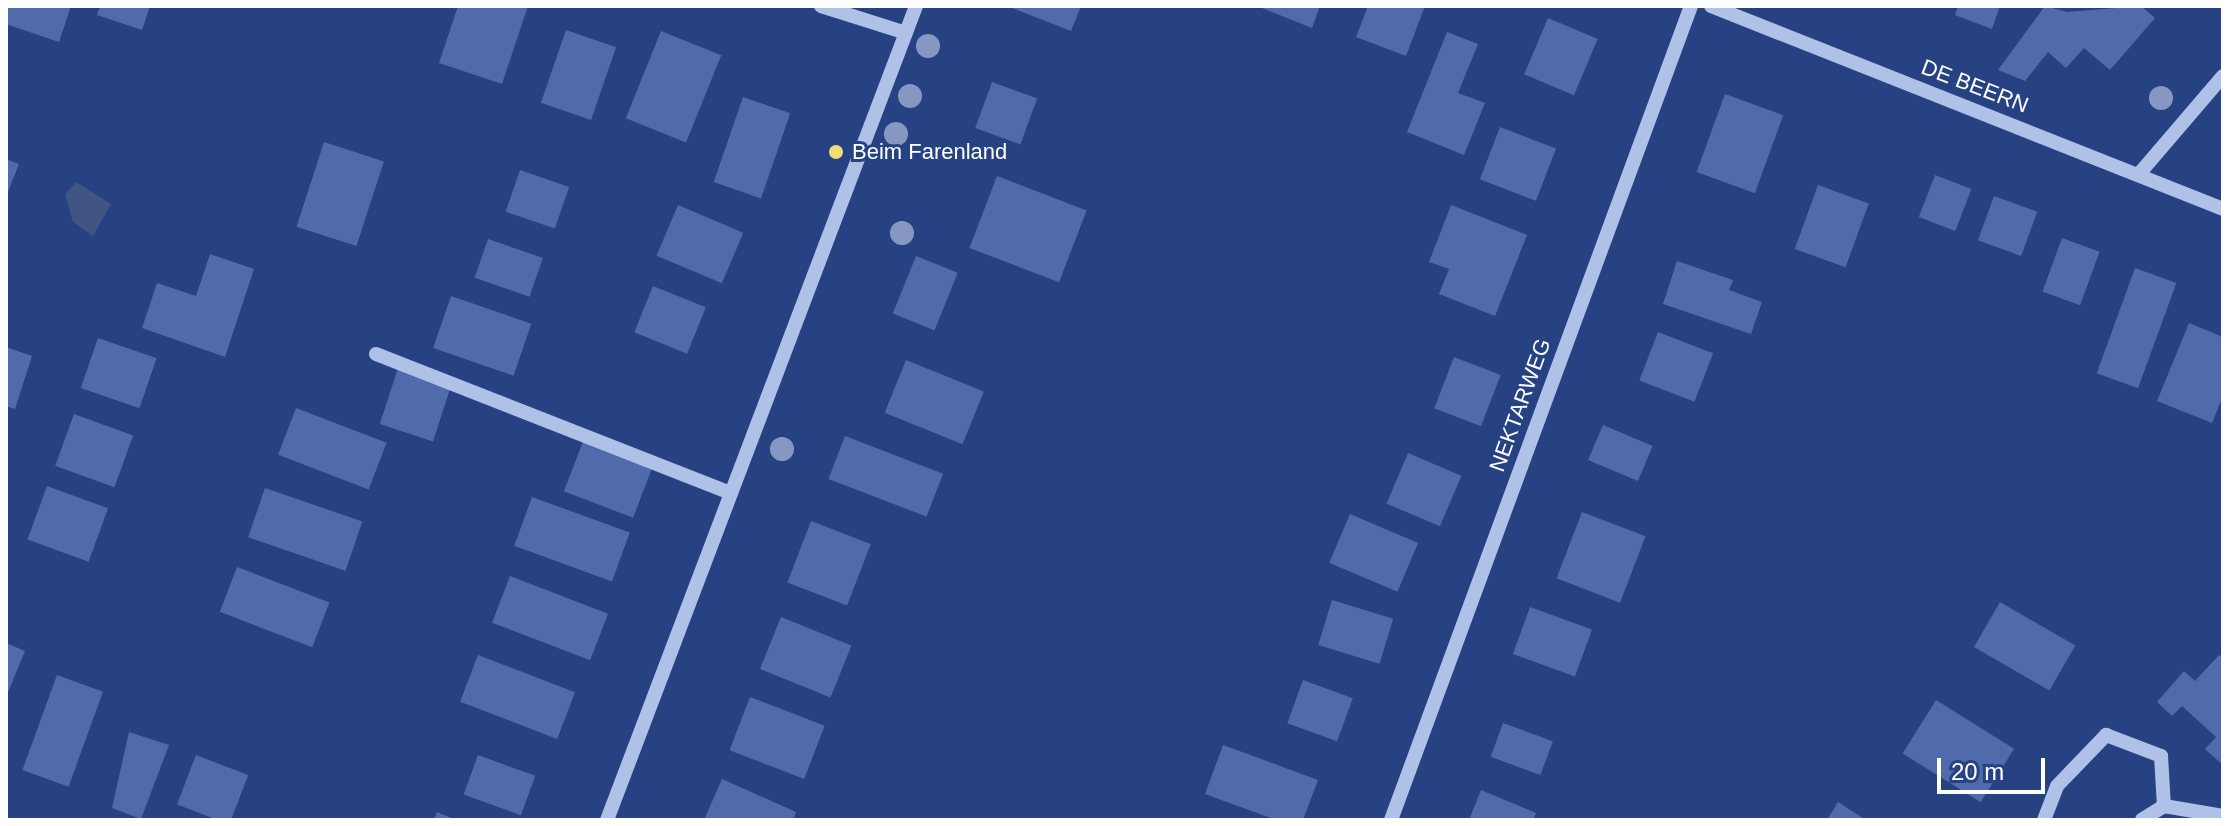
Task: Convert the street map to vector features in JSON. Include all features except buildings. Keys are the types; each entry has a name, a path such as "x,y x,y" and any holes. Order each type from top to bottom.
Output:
{"street":[{"path":"821,6 906,33"},
{"path":"607,820 728,492 916,6"},
{"name":"NEKTARWEG","path":"1391,820 1691,6"},
{"name":"DE BEERN","path":"1711,6 2223,209"},
{"path":"2139,174 2223,76"},
{"path":"376,354 728,492"},
{"path":"2044,820 2057,786 2106,735 2161,756 2164,806"},
{"path":"2142,820 2164,806 2223,816"}],"water":[{"path":"76,182 111,204 93,236 73,222 65,194"}],"place":[{"name":"Beim Farenland","path":"836,152"}]}
